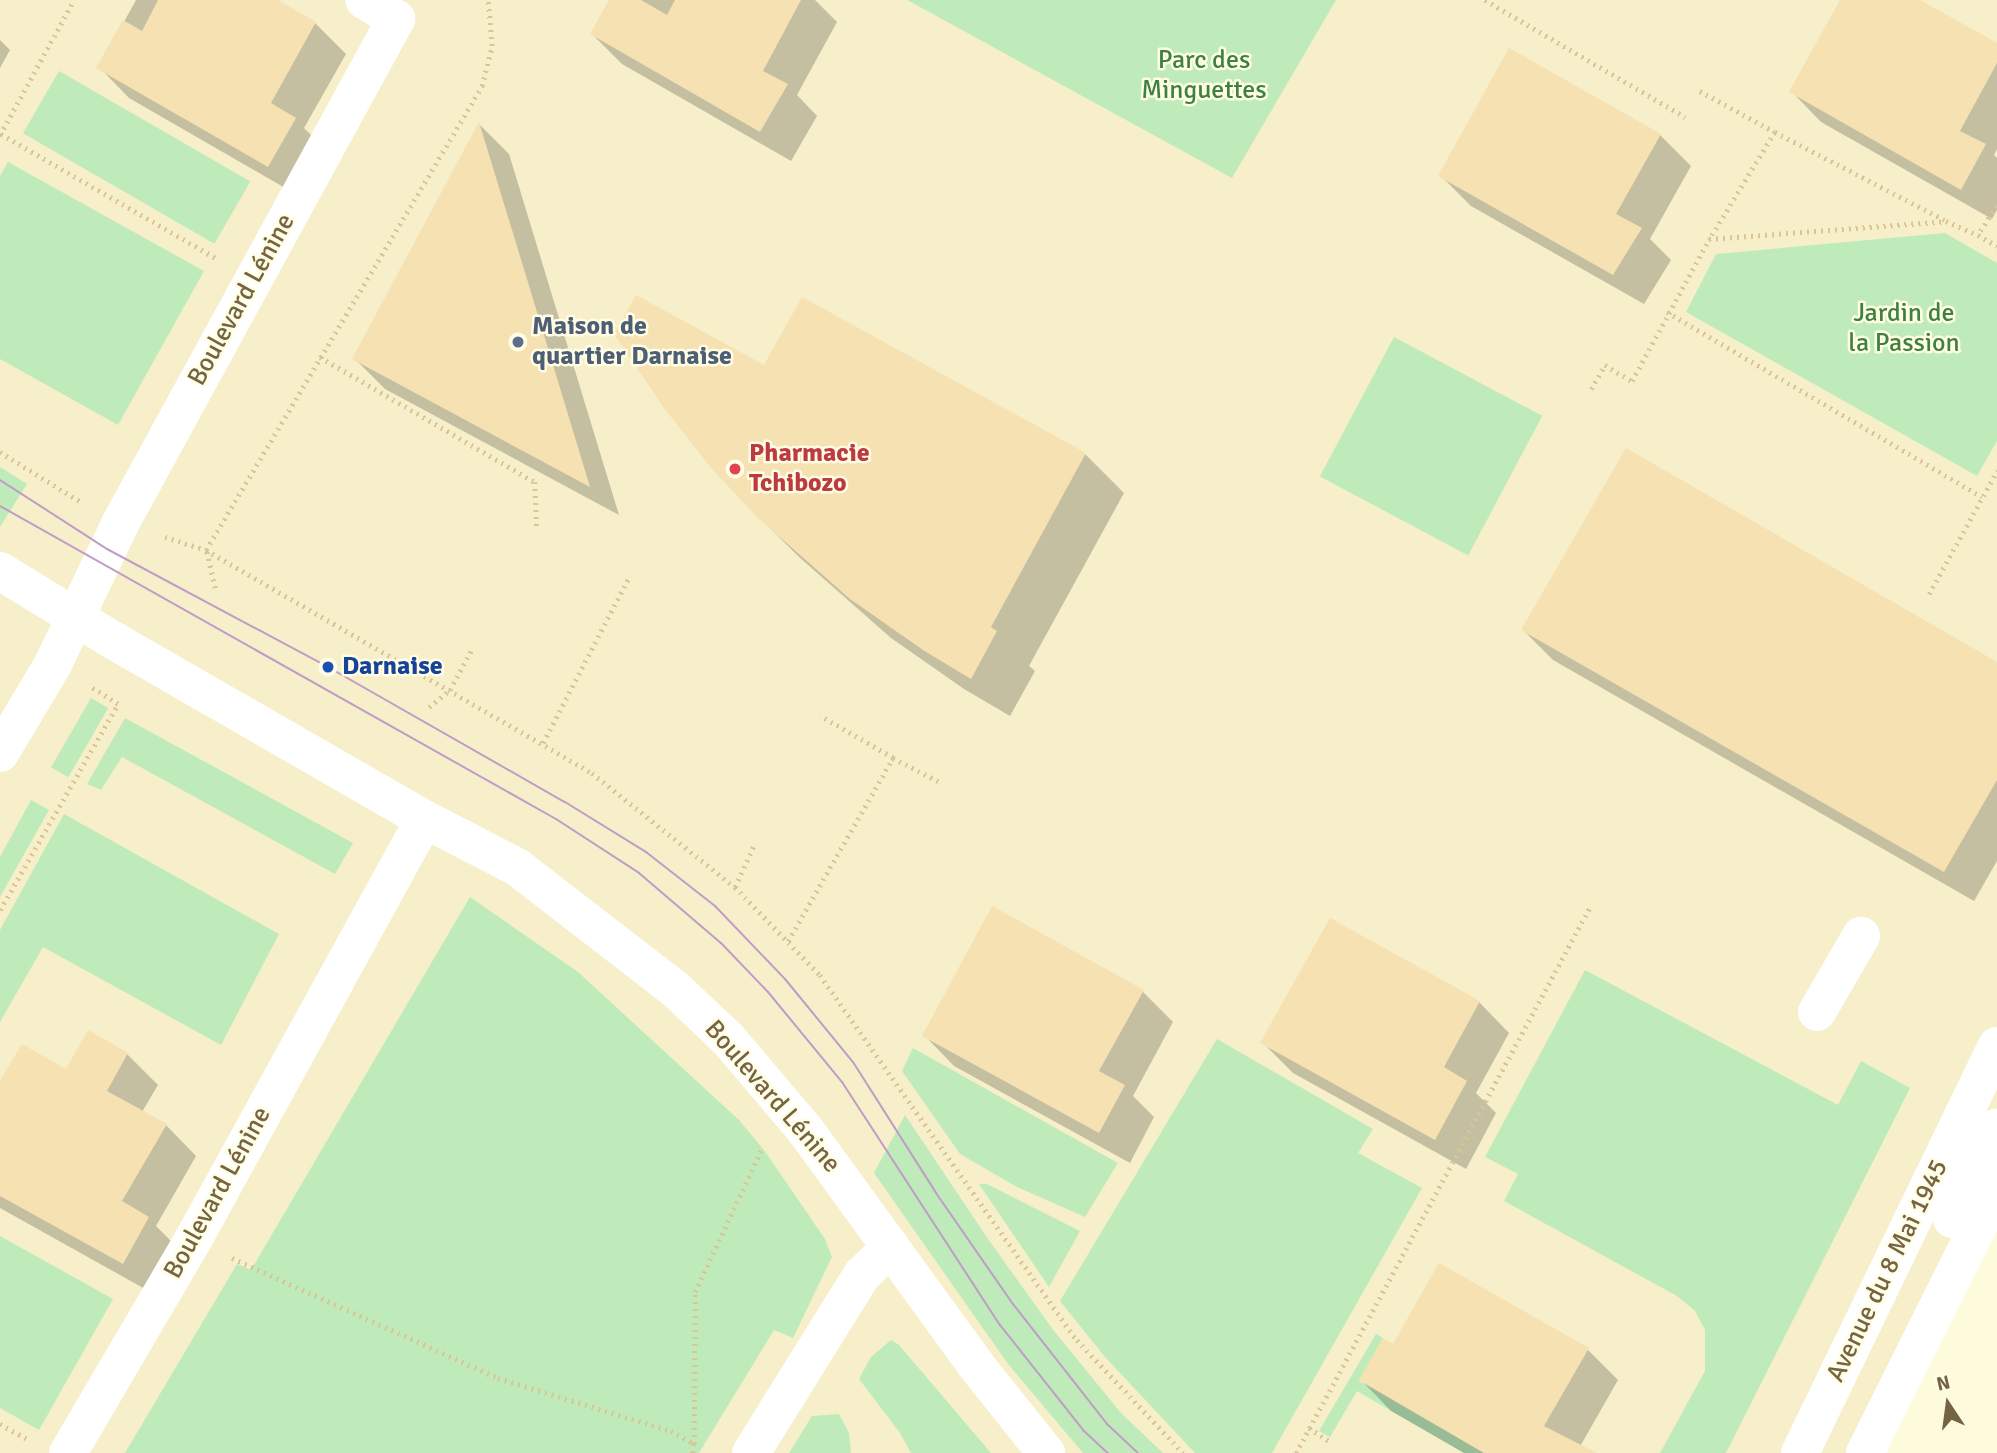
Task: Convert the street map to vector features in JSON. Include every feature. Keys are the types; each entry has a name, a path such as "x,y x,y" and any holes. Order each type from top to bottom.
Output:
{"street":[{"name":"Boulevard Lénine","path":"0,753 53,664 120,524 396,19 364,0"},
{"name":"Boulevard Lénine","path":"0,571 424,819 517,867 675,989 750,1063 806,1131 975,1364 1046,1453"},
{"name":"Boulevard Lénine","path":"68,1453 193,1240 424,819"},
{"path":"1817,1013 1861,936"},
{"name":"Avenue du 8 Mai 1945","path":"1800,1453 1986,1086 1997,1046"},
{"name":"Avenue du 8 Mai 1945","path":"1944,1292 1941,1244 1997,1127"},
{"name":"Avenue du 8 Mai 1945","path":"1866,1453 1997,1188"},
{"path":"751,1453 862,1275 891,1247"}],"path":[{"path":"74,0 1,135 253,279"},
{"path":"215,588 206,550 482,86 492,46 488,0"},
{"path":"1485,0 1685,117"},
{"path":"1700,92 1997,246"},
{"path":"1591,389 1605,365 1632,381 1667,312 1774,132"},
{"path":"1978,235 1997,206"},
{"path":"1709,239 1947,221"},
{"path":"1667,312 1982,497"},
{"path":"320,357 535,482 537,530"},
{"path":"0,452 48,484 120,524 206,550 544,743 592,773 735,887 820,975 1077,1339 1183,1453"},
{"path":"1928,594 1997,471"},
{"path":"544,743 628,579"},
{"path":"429,707 450,690 473,647"},
{"path":"0,910 118,704 53,664"},
{"path":"820,716 938,781"},
{"path":"788,941 893,758"},
{"path":"735,887 755,843"},
{"path":"1296,1453 1590,907"},
{"path":"693,1453 695,1292 768,1137"},
{"path":"193,1240 498,1378 671,1431 694,1444"},
{"path":"1309,1429 1332,1443"}],"shaded area":[{"path":"0,0 907,0 1232,177 1332,0 1997,0 1997,1216 1871,1453 0,1453"}],"green space":[{"name":"Parc des Minguettes","path":"907,0 1336,0 1232,178"},
{"path":"59,71 250,181 214,244 23,133"},
{"path":"8,162 204,271 118,425 0,359 0,176"},
{"name":"Jardin de la Passion","path":"1945,233 1997,263 1997,441 1977,476 1686,312 1716,254"},
{"path":"1394,337 1542,416 1468,555 1320,477"},
{"path":"0,467 27,484 0,527"},
{"path":"91,698 108,708 68,777 51,767"},
{"path":"125,718 353,843 335,874 122,757 101,790 87,784"},
{"path":"31,800 49,810 0,897 0,857"},
{"path":"64,814 279,934 221,1045 43,947 0,1022 0,930"},
{"path":"470,897 578,972 739,1120 764,1150 825,1239 832,1257 793,1338 774,1330 699,1453 125,1453 237,1264 251,1270"},
{"path":"1585,970 1838,1105 1861,1061 1910,1088 1726,1453 1660,1453 1705,1371 1705,1330 1695,1311 1677,1296 1504,1201 1518,1174 1485,1157"},
{"path":"1217,1039 1373,1129 1358,1153 1422,1188 1272,1453 1195,1453 1105,1357 1060,1301"},
{"path":"913,1048 1118,1163 1085,1217 1017,1187 960,1154 902,1071"},
{"path":"905,1115 1054,1331 1121,1413 1163,1453 1083,1453 1008,1364 874,1173"},
{"path":"979,1184 987,1184 1080,1231 1049,1287"},
{"path":"0,1236 113,1299 39,1430 0,1408"},
{"path":"1376,1334 1383,1338 1359,1381 1484,1453 1464,1453 1357,1391 1330,1437 1319,1431"},
{"path":"891,1340 899,1345 991,1453 911,1453 900,1433 859,1379 871,1357"},
{"path":"839,1414 849,1433 851,1453 789,1453 812,1416"}],"building":[{"path":"158,0 278,0 316,22 271,103 296,118 268,167 96,68 123,20 142,31"},
{"path":"609,0 641,0 667,15 675,0 801,0 763,71 788,84 760,132 590,34"},
{"path":"1840,0 1920,0 1997,43 1997,63 1960,131 1986,144 1961,190 1789,92"},
{"path":"1509,48 1661,134 1616,214 1642,228 1613,275 1438,176"},
{"path":"479,122 527,279 590,487 352,359"},
{"path":"636,295 764,365 802,297 1086,453 991,627 997,631 971,679 923,650 850,599 758,518 712,469 664,408 614,334"},
{"path":"1626,448 1997,662 1997,780 1944,872 1521,630"},
{"path":"992,906 1144,990 1099,1071 1125,1085 1099,1133 922,1036"},
{"path":"1330,918 1480,1001 1444,1067 1467,1081 1435,1140 1260,1043"},
{"path":"88,1030 128,1053 107,1091 167,1124 122,1201 149,1217 123,1264 0,1196 0,1081 22,1044 66,1069"},
{"path":"1439,1263 1589,1348 1544,1426 1597,1453 1484,1453 1359,1380 1383,1338 1393,1344"}],"tram line":[{"path":"0,480 107,549 328,667 565,802 646,852 715,906 785,979 853,1062 936,1193 1013,1304 1107,1424 1138,1453"},
{"path":"0,506 556,819 639,873 721,943 768,992 842,1082 1000,1325 1084,1431 1108,1453"}],"place":[{"name":"Maison de quartier Darnaise","path":"518,342"},
{"name":"Pharmacie Tchibozo","path":"735,469"},
{"name":"Darnaise","path":"328,667"}]}
